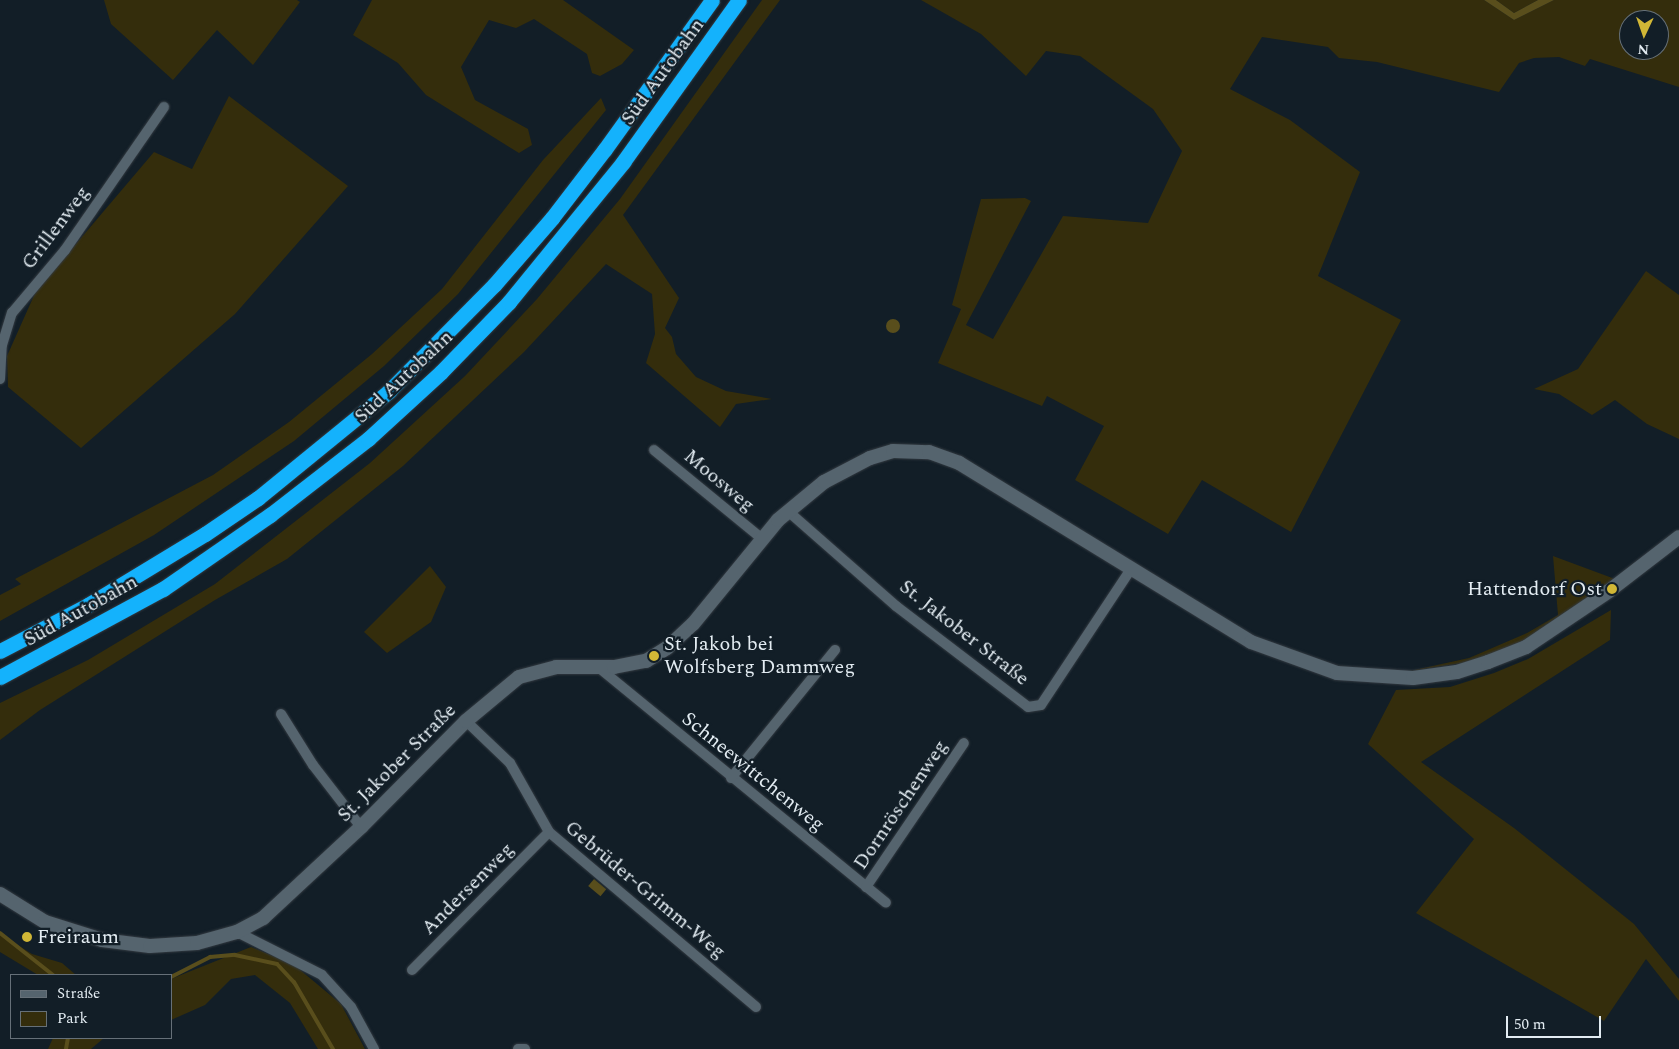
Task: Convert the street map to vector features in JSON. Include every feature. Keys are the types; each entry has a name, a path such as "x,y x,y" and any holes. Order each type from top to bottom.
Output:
{"highway":[{"name":"Süd Autobahn","path":"0,651 96,600 205,534 258,498 389,391 494,284 552,218 712,0"},
{"name":"Süd Autobahn","path":"0,677 163,588 229,544 368,439 441,372 509,302 623,162 739,0"}],"main road":[{"name":"St. Jakober Straße","path":"0,894 45,922 102,940 150,946 188,944 237,932 263,918 362,827 466,721 519,677 556,667 598,667 646,661 667,648 693,624 761,538 824,482 870,458 893,451 929,452 960,463 1252,642 1337,674 1414,678 1457,672 1526,647 1602,596 1679,537"}],"street":[{"name":"Grillenweg","path":"0,379 2,345 12,313 65,250 164,107"},
{"name":"Moosweg","path":"654,450 761,538"},
{"name":"St. Jakober Straße","path":"789,512 896,606 1028,707 1041,705 1131,569"},
{"path":"730,778 835,650"},
{"name":"Schneewittchenweg","path":"598,667 730,778 886,903"},
{"path":"281,714 313,766 362,827"},
{"name":"Gebrüder-Grimm-Weg","path":"466,721 510,762 549,832 756,1007"},
{"name":"Dornröschenweg","path":"866,887 964,743"},
{"name":"Andersenweg","path":"412,970 549,832"},
{"path":"237,932 322,975 351,1007 374,1049"},
{"path":"518,1049 525,1049"}],"green space":[{"path":"104,0 297,0 300,2 253,65 217,30 173,80 111,24"},
{"path":"372,0 563,0 634,50 622,64 600,76 592,73 587,54 534,19 516,28 489,20 461,67 475,100 528,129 532,145 519,153 426,95 398,63 353,35"},
{"path":"762,0 780,0 623,215 679,298 665,328 672,337 676,354 696,377 726,391 772,399 736,404 720,427 646,363 655,334 652,294 606,264 524,352 403,466 287,559 215,600 40,710 0,740 0,703 88,660 215,584 370,463 465,376 537,299 620,199"},
{"path":"921,0 1484,0 1514,20 1554,0 1679,0 1679,87 1590,59 1585,66 1559,57 1534,58 1519,63 1499,92 1377,62 1339,58 1328,47 1262,37 1230,89 1290,120 1360,172 1318,276 1401,320 1291,532 1202,480 1168,534 1075,480 1104,426 1047,396 1042,406 938,363 961,309 952,305 981,199 1025,198 1031,201 966,325 993,339 1063,216 1148,223 1182,151 1153,109 1080,56 1046,51 1026,76 981,34"},
{"path":"1496,0 1538,0 1514,13"},
{"path":"229,96 348,186 235,314 81,448 8,387 7,356 36,291 154,152 192,169"},
{"path":"601,98 606,110 458,294 384,366 294,441 154,535 0,621 0,595 21,584 15,579 213,475 289,422 372,354 442,289 543,160"},
{"path":"1646,271 1679,295 1679,439 1647,424 1615,400 1592,415 1559,394 1534,389 1578,369"},
{"path":"1553,556 1615,579 1515,647 1474,661 1405,672 1469,658 1527,633 1558,615"},
{"path":"430,566 446,587 431,622 387,653 364,632"},
{"path":"1611,610 1610,640 1421,762 1514,828 1634,924 1679,979 1679,1001 1646,959 1604,1021 1416,913 1474,839 1368,744 1396,690 1450,687 1494,673 1528,659"},
{"path":"0,934 32,954 62,963 75,974 36,974 0,952"},
{"path":"251,947 293,964 341,1004 365,1049 318,1049 290,1003 255,975 231,979 205,1005 172,1020 172,979"},
{"path":"53,1039 103,1039 91,1049 48,1049"}],"shaded area":[{"path":"1484,0 1496,0 1514,13 1538,0 1554,0 1514,20"},
{"path":"893,319 898,321 900,326 898,331 893,333 888,331 886,326 888,321"},
{"path":"594,879 606,889 600,896 588,886"}],"waterway":[{"path":"0,933 52,974"},
{"path":"172,976 210,957 235,955 277,964 294,982 333,1049"},
{"path":"66,1049 68,1039"}],"place":[{"name":"Hattendorf Ost","path":"1612,589"},
{"name":"St. Jakob bei Wolfsberg Dammweg","path":"654,656"},
{"name":"Freiraum","path":"27,937"}]}
